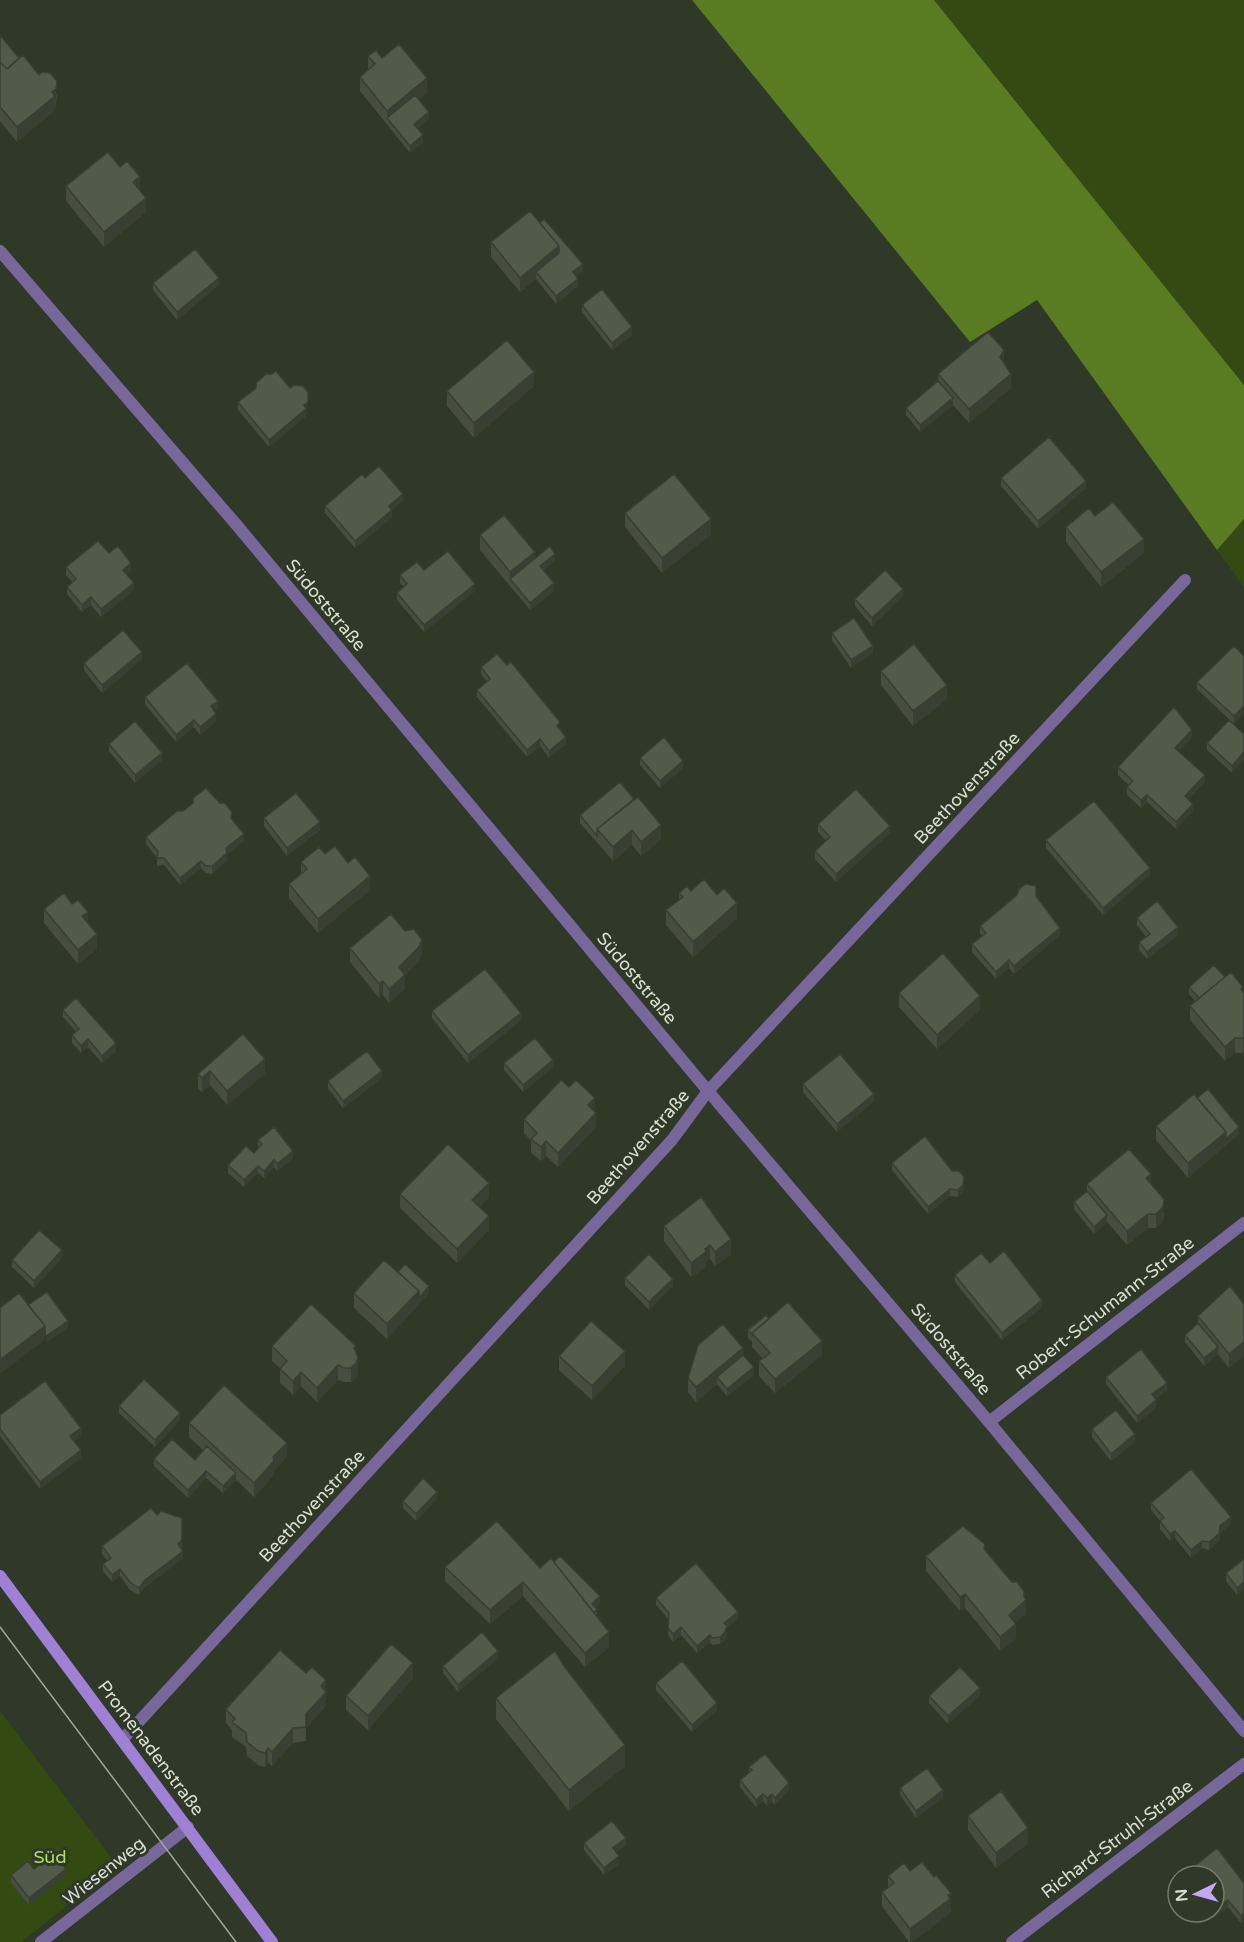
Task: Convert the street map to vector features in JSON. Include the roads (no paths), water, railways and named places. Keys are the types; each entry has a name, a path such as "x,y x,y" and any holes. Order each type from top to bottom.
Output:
{"main road":[{"name":"Promenadenstraße","path":"0,1576 272,1942"}],"street":[{"name":"Südoststraße","path":"0,251 235,523 708,1091 989,1422 1244,1731"},
{"name":"Beethovenstraße","path":"122,1740 664,1149 708,1091 1185,580"},
{"name":"Robert-Schumann-Straße","path":"989,1422 1244,1223"},
{"name":"Richard-Struhl-Straße","path":"1012,1942 1244,1764"},
{"name":"Wiesenweg","path":"41,1942 188,1827"}],"tram line":[{"path":"0,1627 236,1942"}],"park label":[{"name":"Süd","path":"50,1857"}]}
